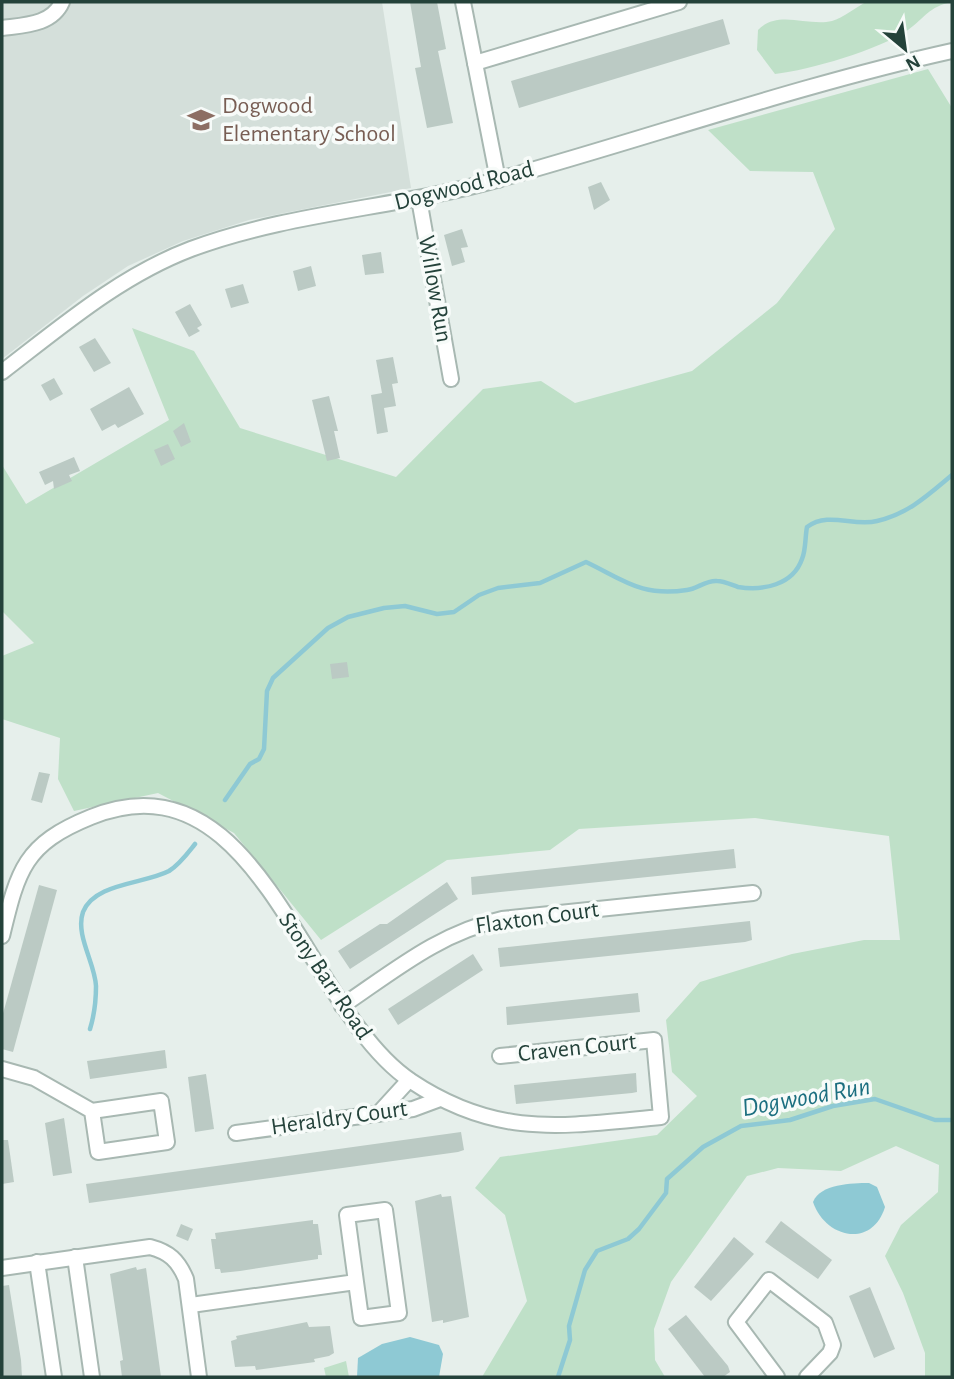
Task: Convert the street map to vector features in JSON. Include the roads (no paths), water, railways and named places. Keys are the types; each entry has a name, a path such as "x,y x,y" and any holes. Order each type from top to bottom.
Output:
{"street":[{"path":"2,29 46,19 55,14 62,2"},
{"path":"463,2 498,180"},
{"path":"475,63 679,2"},
{"name":"Dogwood Road","path":"2,372 110,290 189,250 266,227 419,199 498,180 802,90 952,51"},
{"name":"Willow Run","path":"419,199 451,379"},
{"name":"Stony Barr Road","path":"2,936 4,914 27,860 49,838 97,814 153,806 177,809 214,828 245,859 342,1006 376,1049 409,1080 440,1099 493,1120 524,1125 559,1127 661,1117 654,1040"},
{"name":"Flaxton Court","path":"342,1006 439,941 478,924 753,893"},
{"name":"Craven Court","path":"500,1056 654,1040"},
{"path":"2,1069 34,1078 92,1111 161,1101 167,1142 98,1152 92,1111"},
{"path":"378,1114 409,1080"},
{"name":"Heraldry Court","path":"236,1133 413,1109 440,1099"},
{"path":"385,1210 399,1313 361,1318 356,1282 347,1215 385,1210"},
{"path":"2,1268 150,1247 164,1250 181,1266 191,1305 199,1377"},
{"path":"75,1257 92,1377"},
{"path":"37,1262 54,1377"},
{"path":"777,1377 736,1322 769,1280 825,1323 834,1345 830,1353 807,1377"},
{"path":"191,1305 356,1282"}],"water":[{"path":"869,1183 877,1187 885,1207 879,1220 870,1229 860,1233 849,1234 827,1224 813,1202 822,1191 829,1188"},
{"path":"410,1337 439,1345 443,1354 439,1377 357,1377 358,1358 382,1344"}],"waterway":[{"path":"225,800 250,764 259,759 264,749 267,691 273,678 328,628 348,617 405,606 437,614 454,612 479,595 498,588 540,583 586,562 623,581 657,591 687,590 713,581 738,587 767,587 784,580 798,568 804,552 807,527 815,522 868,522 888,518 917,503 952,475"},
{"path":"90,1029 96,986 83,939 83,912 89,902 108,890 169,871 195,844"},
{"name":"Dogwood Run","path":"558,1377 570,1340 569,1326 585,1270 597,1251 628,1239 639,1229 666,1193 667,1179 703,1147 741,1126 790,1120 833,1106 875,1099 935,1120 952,1120"}],"place":[{"name":"Dogwood Elementary School","path":"201,120"}]}
